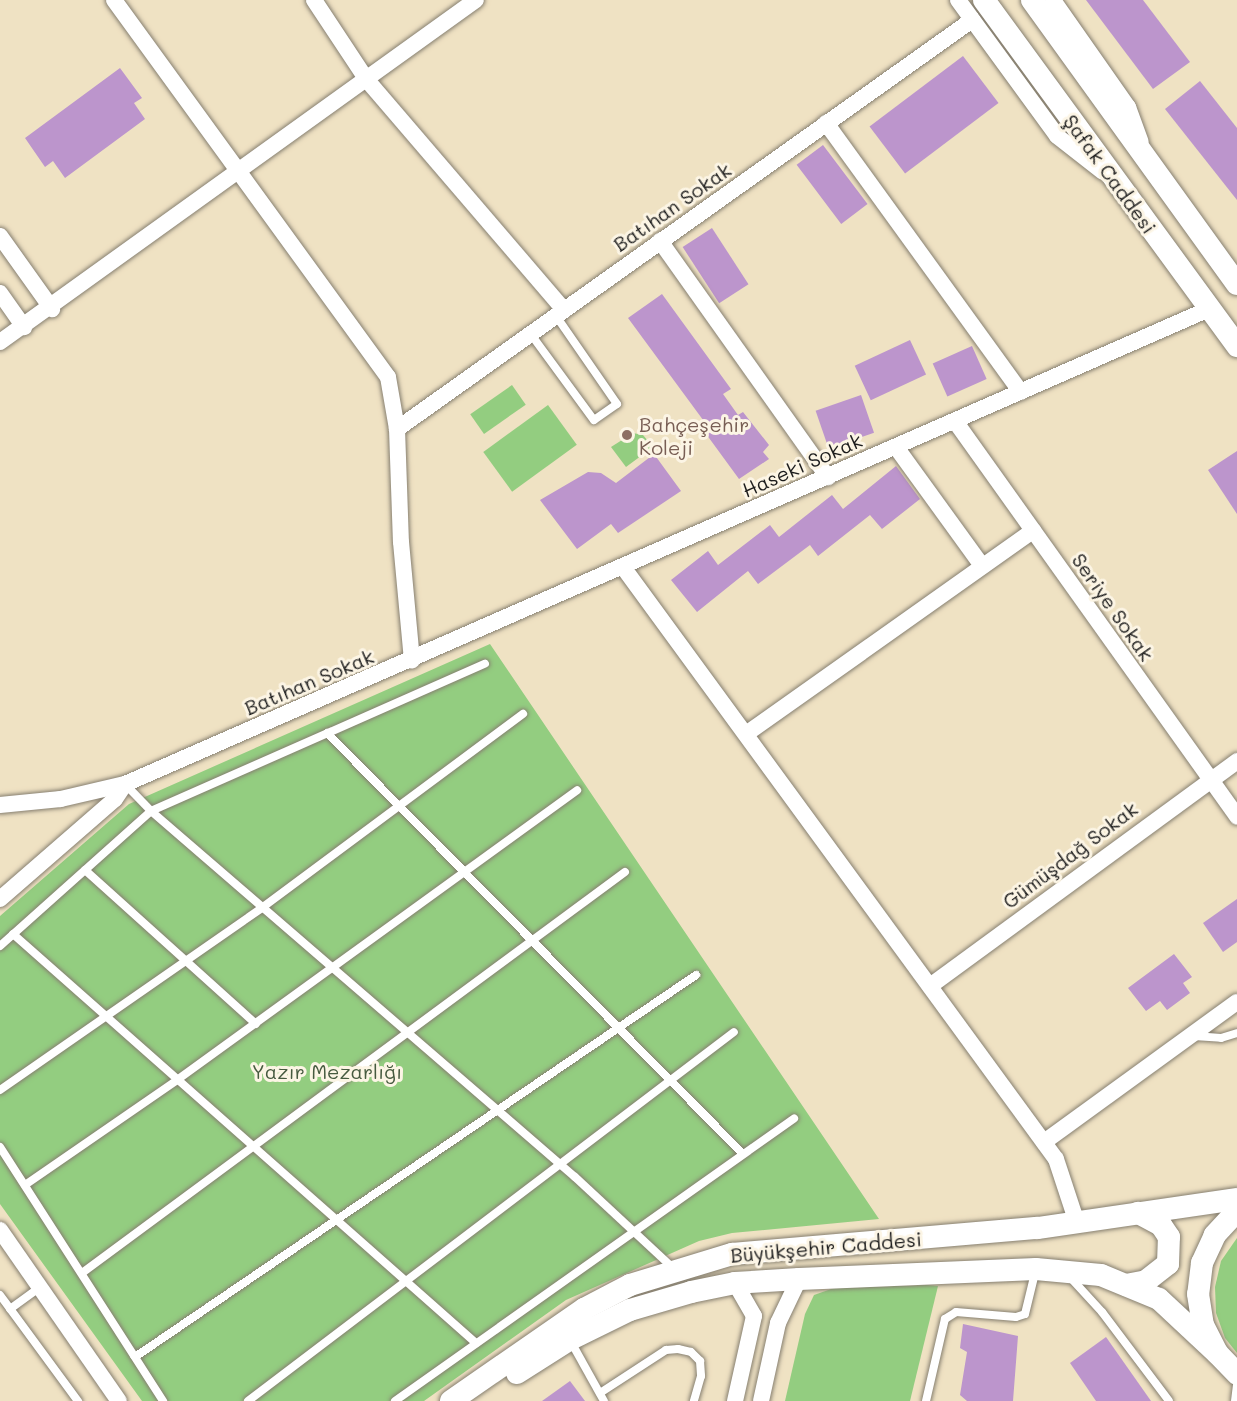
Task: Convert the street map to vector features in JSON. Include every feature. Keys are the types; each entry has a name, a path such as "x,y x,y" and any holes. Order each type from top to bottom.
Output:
{"street":[{"path":"114,0 388,377 397,429 401,542 412,660"},
{"path":"314,0 367,80 560,313"},
{"path":"0,342 52,309 476,0"},
{"path":"958,0 1057,136 1112,179"},
{"name":"Şafak Caddesi","path":"984,0 1112,179 1237,346"},
{"name":"Şafak Caddesi","path":"1032,0 1237,284"},
{"path":"1053,0 1128,107 1147,160"},
{"name":"Batıhan Sokak","path":"397,429 972,20"},
{"path":"826,123 1021,392"},
{"path":"0,236 52,309"},
{"path":"660,241 828,477"},
{"path":"0,292 24,327"},
{"name":"Haseki Sokak","path":"412,660 1209,309"},
{"name":"Seriye Sokak","path":"955,421 1237,817"},
{"path":"896,447 982,566"},
{"path":"746,734 1033,531"},
{"path":"623,567 1056,1159 1077,1223"},
{"name":"Batıhan Sokak","path":"0,805 61,799 125,784 412,660"},
{"name":"Gümüşdağ Sokak","path":"930,986 1209,778 1237,761"},
{"path":"0,899 115,799 125,784"},
{"path":"1044,1142 1237,1002"},
{"name":"Büyükşehir Caddesi","path":"451,1401 584,1309 630,1285 732,1254 1077,1223 1237,1199"},
{"path":"1216,1353 1203,1325 1199,1284 1202,1263 1215,1235 1237,1211"},
{"path":"1126,1285 1146,1281 1168,1264 1169,1237 1161,1226 1138,1213"},
{"path":"0,1230 119,1401"},
{"name":"Büyükşehir Caddesi","path":"476,1401 569,1340 630,1310 735,1283 1036,1269 1101,1275 1159,1299 1237,1374"},
{"path":"761,1401 778,1323 799,1279"},
{"path":"735,1283 754,1316 735,1401"},
{"path":"754,1316 778,1323"}],"lane":[{"path":"530,333 594,420 617,404 560,313"},
{"path":"0,946 151,811 485,664"},
{"path":"0,1090 263,907 398,804 523,714"},
{"path":"327,733 743,1154"},
{"path":"125,784 151,811 562,1165 674,1270"},
{"path":"25,1185 256,1024 577,790"},
{"path":"85,870 183,962 256,1024"},
{"path":"82,1274 410,1034 626,872"},
{"path":"14,934 254,1149 476,1343"},
{"path":"135,1357 338,1221 696,975"},
{"path":"248,1401 562,1165 734,1032"},
{"path":"1191,1035 1221,1038 1237,1033"},
{"path":"395,1401 794,1118"},
{"path":"0,1147 163,1401"},
{"path":"926,1401 945,1319 956,1312 1016,1317 1025,1314 1036,1269"},
{"path":"1065,1271 1102,1312 1169,1401"},
{"path":"10,1309 40,1287"},
{"path":"0,1295 78,1401"},
{"path":"569,1340 602,1397 666,1350 678,1349 691,1352 700,1361 701,1376 694,1401"},
{"path":"1235,1401 1237,1384"}],"green space":[{"path":"512,385 526,405 484,434 470,414"},
{"path":"548,405 577,445 512,492 483,452"},
{"path":"633,433 643,435 653,447 626,467 611,447"},
{"name":"Yazır Mezarlığı","path":"490,644 879,1219 732,1233 699,1241 566,1300 424,1401 142,1401 0,1204 0,916 129,804"},
{"path":"1237,1238 1237,1353 1225,1338 1216,1313 1215,1287 1221,1261"},
{"path":"938,1286 910,1401 785,1401 805,1314 814,1295 834,1288"}],"building":[{"path":"1086,0 1143,0 1190,62 1153,89"},
{"path":"963,56 999,103 905,174 870,126"},
{"path":"120,68 142,98 134,103 145,119 65,178 53,161 45,167 25,138"},
{"path":"1200,81 1237,128 1237,200 1165,109"},
{"path":"823,145 868,204 841,224 797,165"},
{"path":"712,228 748,284 719,303 683,247"},
{"path":"662,294 731,389 723,394 738,415 743,412 769,445 763,452 769,459 739,479 701,427 706,424 628,318"},
{"path":"910,340 926,374 871,400 855,366"},
{"path":"972,346 987,379 947,396 933,363"},
{"path":"861,395 874,433 829,448 816,411"},
{"path":"1237,451 1237,514 1208,470"},
{"path":"654,454 681,491 618,533 611,524 577,549 540,500 588,472 601,473 616,483"},
{"path":"896,466 920,499 882,529 870,515 818,556 810,545 758,584 748,571 697,612 671,580 708,551 718,565 770,525 779,537 832,495 843,509"},
{"path":"1237,899 1237,942 1223,952 1203,923"},
{"path":"1174,954 1192,977 1183,983 1190,993 1167,1010 1160,1001 1146,1011 1128,988"},
{"path":"963,1324 1018,1336 1013,1401 967,1401 960,1395 967,1352 960,1348"},
{"path":"1106,1337 1151,1401 1096,1401 1070,1363"},
{"path":"570,1381 585,1401 542,1401"}],"place":[{"name":"Bahçeşehir Koleji","path":"627,435"}]}
